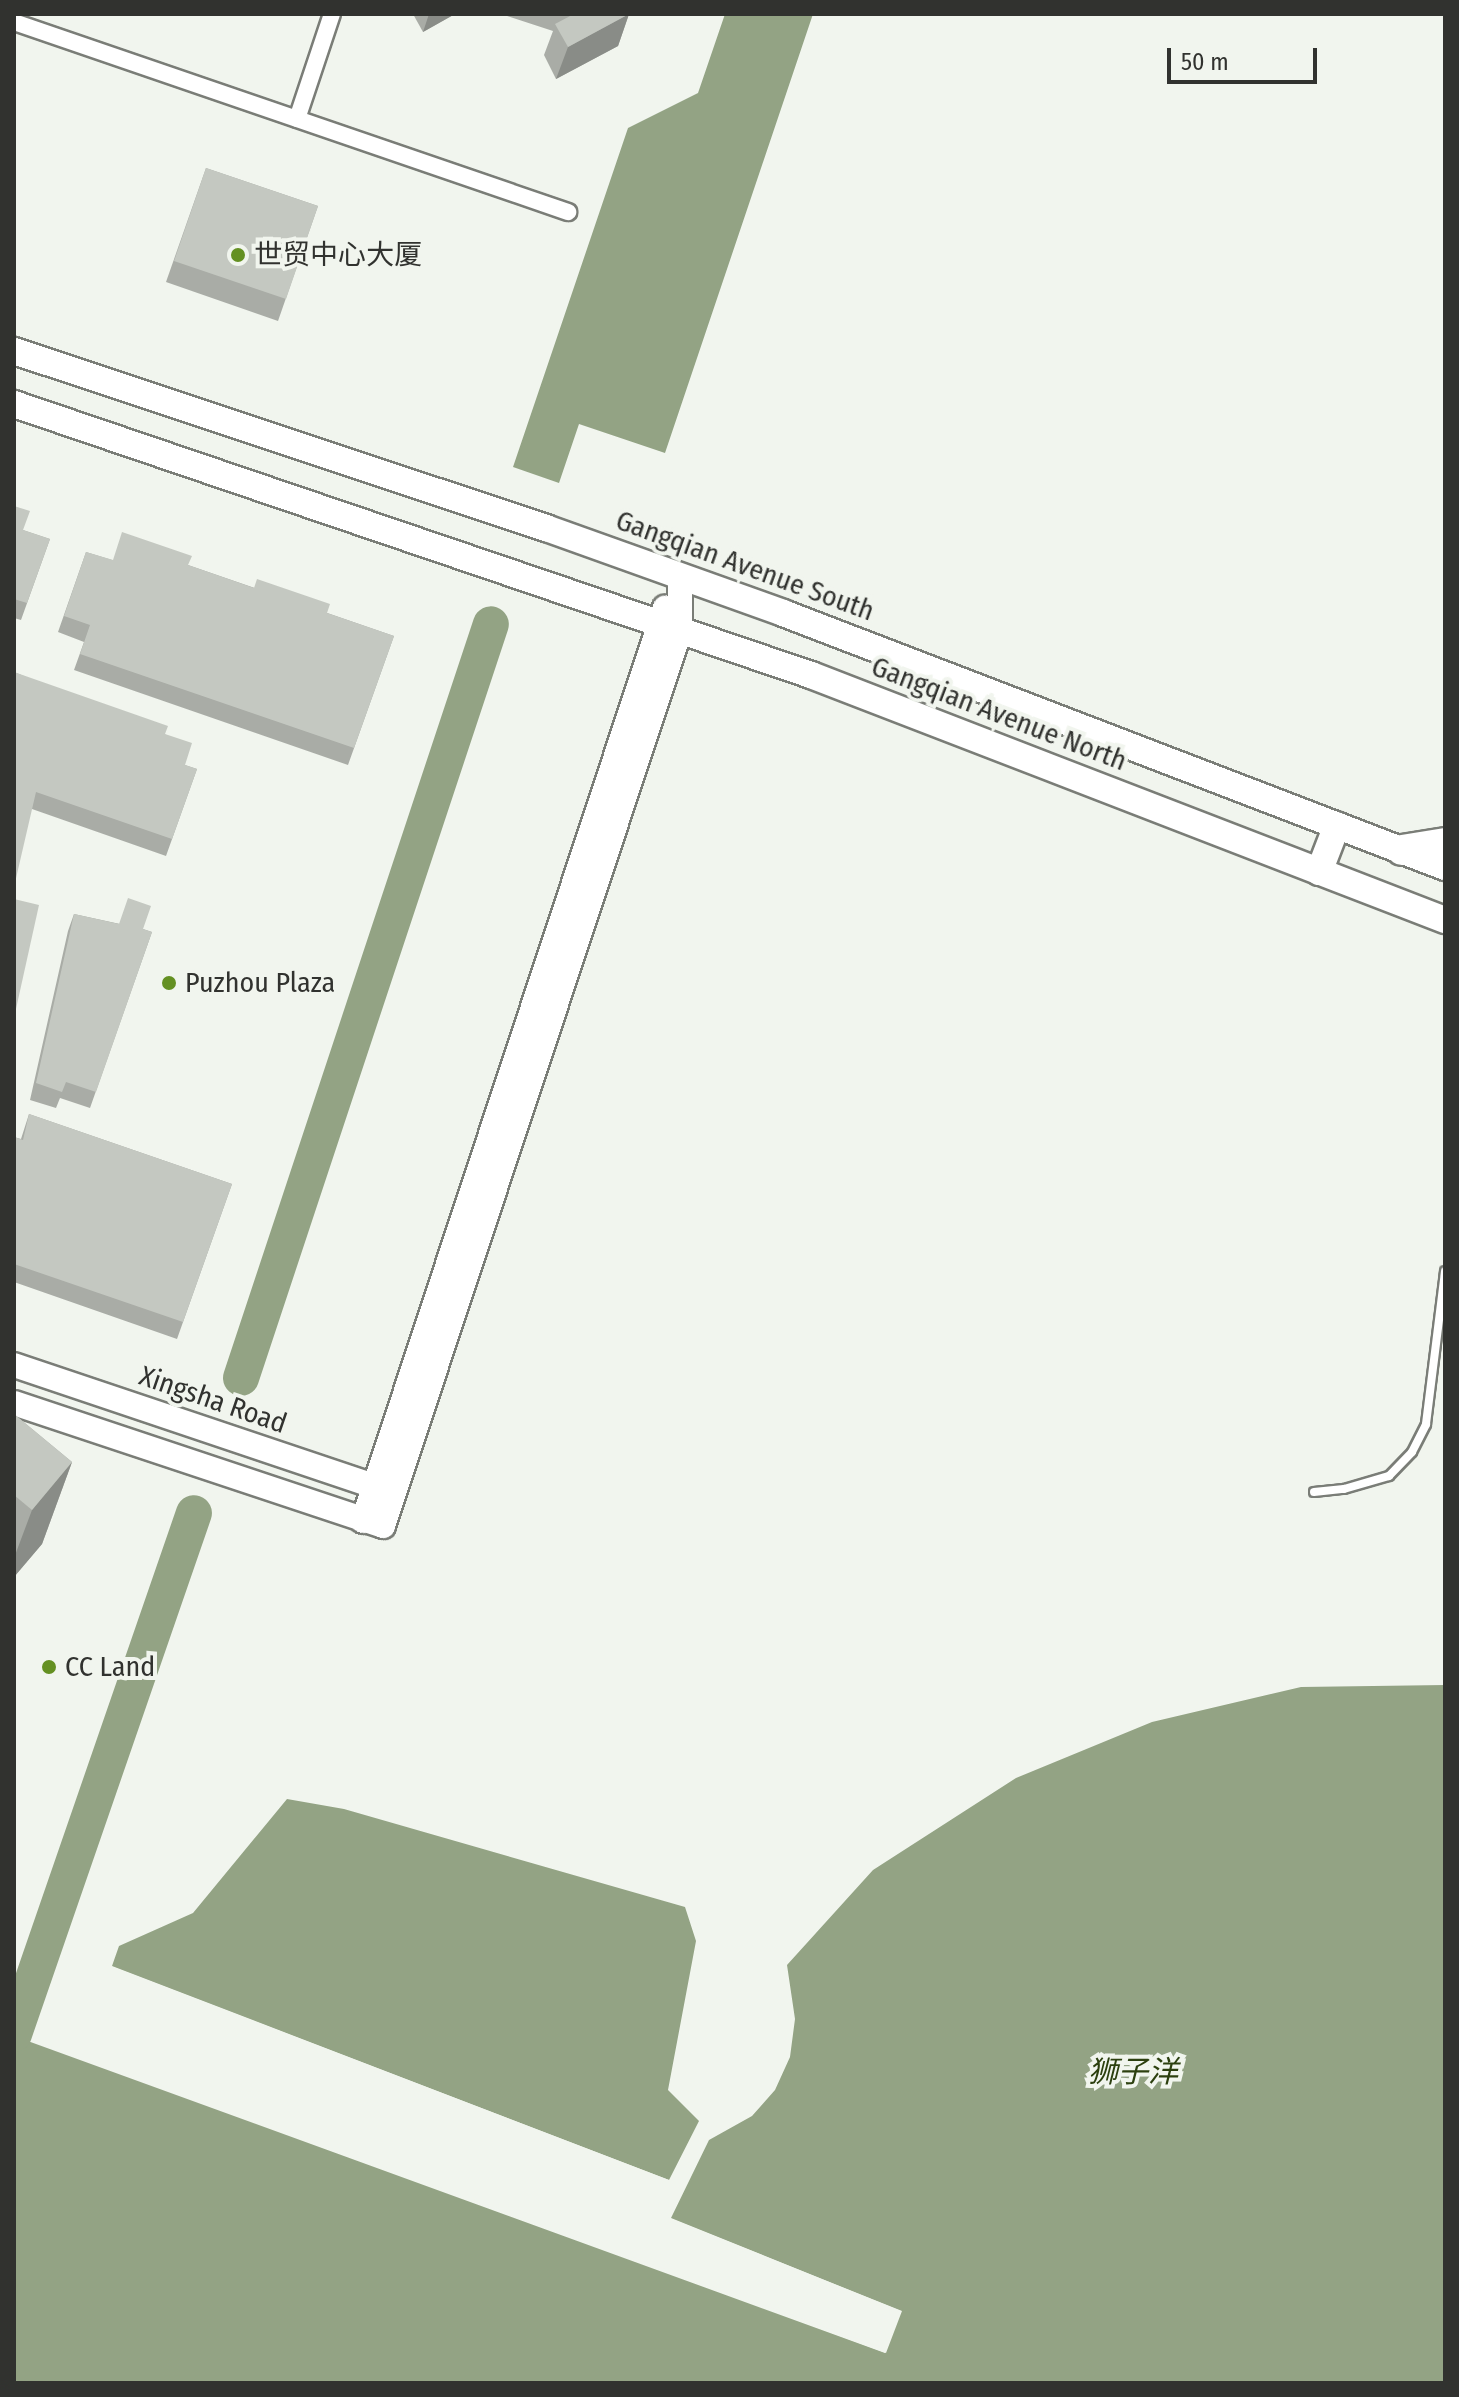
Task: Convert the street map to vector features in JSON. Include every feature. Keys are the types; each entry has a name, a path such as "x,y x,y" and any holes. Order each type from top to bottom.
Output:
{"highway":[{"path":"1402,850 1445,843"}],"main road":[{"name":"Gangqian Avenue South","path":"14,351 546,528 838,632 1445,867"},
{"name":"Gangqian Avenue North","path":"14,404 811,675 1445,920"},
{"path":"1319,872 1337,825"}],"street":[{"path":"297,119 332,14"},
{"path":"14,22 568,212"},
{"path":"14,1403 373,1523 669,626 680,577"},
{"name":"Xingsha Road","path":"14,1365 384,1490"}],"lane":[{"path":"1314,1492 1344,1489 1389,1476 1412,1452 1426,1424 1445,1271"}],"water":[{"path":"725,14 813,14 665,453 579,424 559,483 513,467 628,128 698,93"},
{"name":"狮子洋","path":"1445,1685 1445,2383 14,2383 14,2036 885,2353 901,2311 671,2218 709,2140 752,2116 775,2090 790,2057 795,2019 787,1965 873,1870 1016,1778 1152,1722 1301,1687"},
{"path":"287,1799 344,1809 685,1907 696,1941 668,2090 699,2121 669,2180 112,1966 119,1946 193,1913"}],"pier":[{"path":"108,1965 669,2180 667,2184 111,1970"},
{"path":"291,2133 883,2348 896,2313 669,2222 667,2217 902,2311 886,2353"}],"building":[{"path":"574,14 629,14 568,47 555,24"},
{"name":"世贸中心大厦","path":"206,168 318,206 286,299 174,261"},
{"path":"14,506 30,511 23,530 50,539 27,603 14,599"},
{"path":"122,532 192,556 188,565 254,588 257,579 330,604 327,613 394,636 354,748 80,654 90,625 64,616 86,552 113,560"},
{"path":"14,672 168,726 165,734 192,743 185,765 197,769 172,839 36,792 14,887"},
{"path":"128,898 151,906 143,929 152,932 96,1092 66,1082 62,1092 36,1083 74,914 119,924"},
{"path":"14,899 39,905 14,1018"},
{"path":"29,1114 232,1184 183,1322 14,1264 14,1137 23,1140"},
{"path":"14,1414 72,1462 32,1510 14,1495"}],"waterway":[{"path":"241,1378 491,624"},
{"path":"14,2034 194,1513"}],"place":[{"name":"世贸中心大厦","path":"238,255"},
{"name":"Puzhou Plaza","path":"169,983"},
{"name":"CC Land","path":"49,1667"}]}
